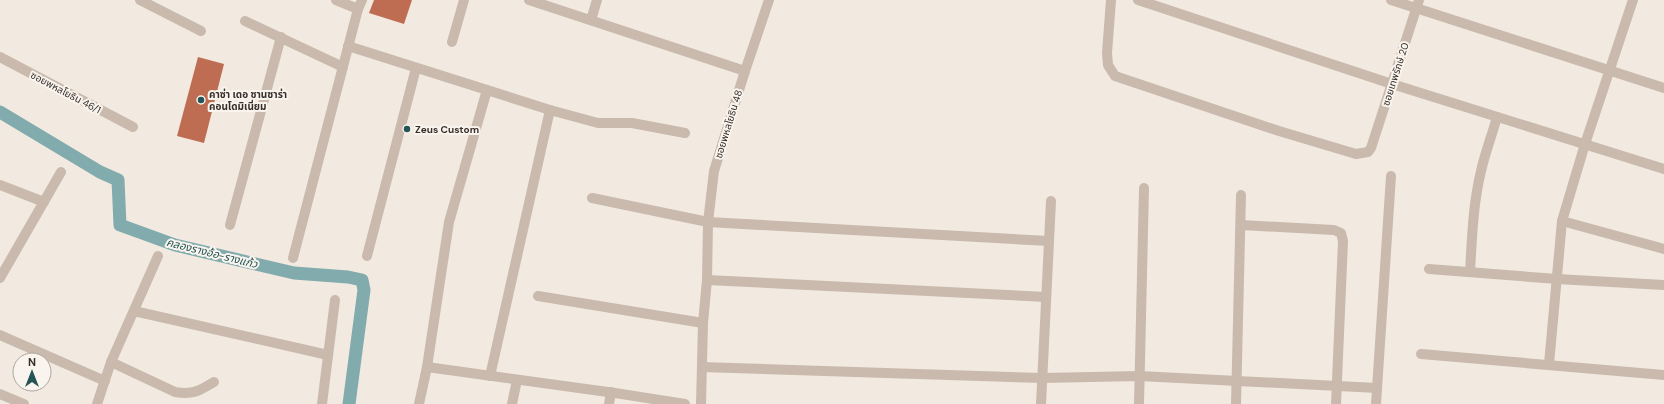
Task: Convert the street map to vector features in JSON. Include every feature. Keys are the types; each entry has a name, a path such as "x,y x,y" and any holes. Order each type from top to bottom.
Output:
{"street":[{"path":"140,0 201,31"},
{"path":"293,258 360,5 336,0"},
{"path":"452,42 464,0"},
{"path":"529,0 745,70"},
{"path":"591,20 597,0"},
{"name":"ซอยพหลโยธิน 48","path":"701,404 703,323 707,280 708,222 714,171 745,70 769,0"},
{"name":"ซอยเทพรักษ์ 20","path":"1111,0 1107,53 1108,65 1115,76 1279,131 1356,154 1368,152 1371,148 1418,4"},
{"path":"1138,0 1392,84 1664,170"},
{"path":"1391,0 1418,4 1664,88"},
{"path":"1549,364 1562,221 1585,144 1633,0"},
{"path":"245,21 343,67"},
{"path":"230,225 281,37"},
{"path":"348,46 550,110 598,123 632,123 685,133"},
{"name":"ซอยพหลโยธิน 46/1","path":"0,57 133,127"},
{"path":"366,256 416,68"},
{"path":"419,404 427,367 449,222 487,90"},
{"path":"490,376 550,110"},
{"path":"1470,272 1472,225 1481,170 1497,117"},
{"path":"0,278 3,266 44,202 61,172"},
{"path":"1376,404 1391,176"},
{"path":"0,184 44,202"},
{"path":"1139,404 1144,188"},
{"path":"1236,404 1242,196"},
{"path":"592,198 708,222 1049,241"},
{"path":"1041,404 1051,201"},
{"path":"1562,221 1664,249"},
{"path":"1241,225 1334,230 1341,233 1342,241 1336,404"},
{"path":"97,404 111,362 158,256"},
{"path":"1429,269 1557,279 1664,285"},
{"path":"707,280 1046,297"},
{"path":"538,296 703,323"},
{"path":"322,404 335,300"},
{"path":"134,311 328,355"},
{"path":"0,335 105,382"},
{"path":"1421,354 1664,375"},
{"path":"111,362 175,392 186,394 195,393 214,382"},
{"path":"427,367 611,392 685,404"},
{"path":"702,367 1042,378 1139,376 1377,388"},
{"path":"512,404 517,380"},
{"path":"609,404 611,392"},
{"path":"0,394 24,404"}],"building":[{"path":"374,0 412,0 404,24 369,13"},
{"name":"คาซ่า เดอ ซานซาร่า คอนโดมิเนี่ยม","path":"198,57 224,64 204,143 177,136"}],"waterway":[{"name":"คลองรางอ้อ-รางแก้ว","path":"0,112 100,172 118,180 120,225 175,245 294,273 348,277 362,280 364,290 349,404"}],"place":[{"name":"คาซ่า เดอ ซานซาร่า คอนโดมิเนี่ยม","path":"201,100"},
{"name":"Zeus Custom","path":"407,129"}]}
